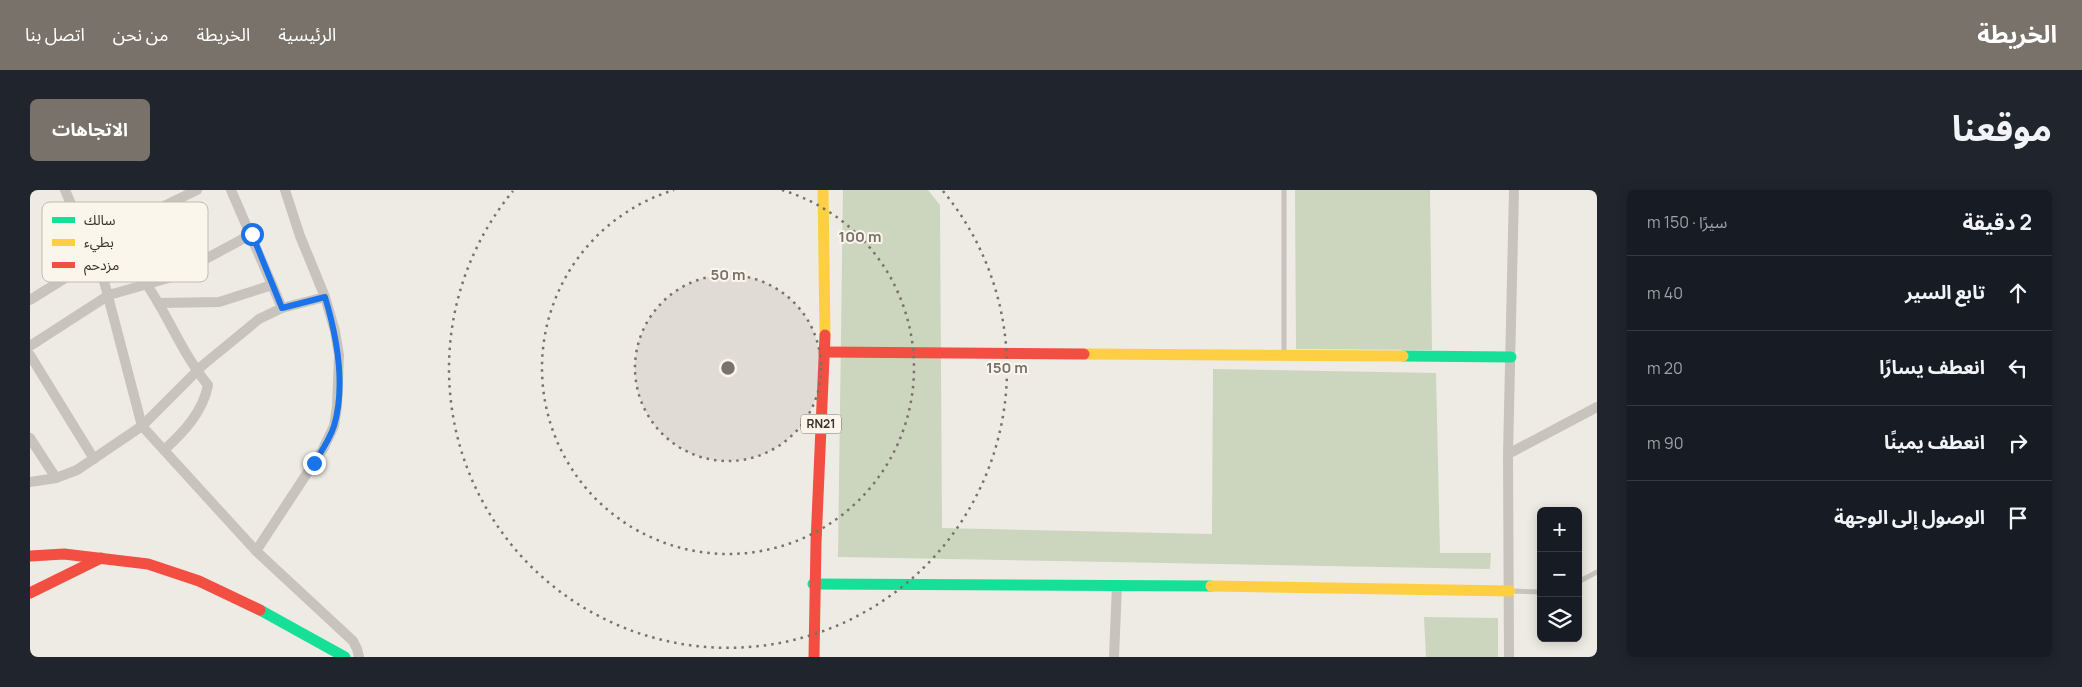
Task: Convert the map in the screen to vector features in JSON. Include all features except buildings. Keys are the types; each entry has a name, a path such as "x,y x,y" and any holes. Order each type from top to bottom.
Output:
{"street":[{"path":"65,190 70,202"},
{"path":"172,202 197,190"},
{"path":"231,190 252,234 282,308"},
{"path":"256,551 324,448 334,426 337,407 338,355 335,331 325,297 300,236 285,190"},
{"name":"RN21","path":"814,657 813,584 824,352 826,263 823,190"},
{"path":"1509,657 1508,454 1514,190"},
{"path":"208,258 252,234"},
{"path":"31,294 52,282"},
{"path":"104,282 142,426 256,551 353,642 359,657"},
{"path":"30,346 109,295 156,282"},
{"path":"147,285 197,371 208,385 206,397 184,432 164,450"},
{"path":"159,303 219,302 272,285"},
{"path":"30,482 56,478 78,470 142,426 197,371 259,319 282,308 325,297"},
{"path":"824,352 1510,357"},
{"path":"30,355 94,459"},
{"path":"1508,454 1597,407"},
{"path":"30,438 56,478"},
{"path":"30,556 54,554 101,558 146,563 179,572 256,608 345,657"},
{"path":"30,593 101,558"},
{"path":"813,584 1118,585 1510,591"},
{"path":"1114,657 1118,585"}],"lane":[{"path":"1284,190 1284,355"},
{"path":"1582,580 1597,572"},
{"path":"1510,591 1537,592"}],"green space":[{"path":"843,190 928,190 940,205 942,528 1212,534 1213,369 1436,373 1440,553 1491,553 1490,569 838,557"},
{"path":"1295,190 1430,190 1432,350 1296,349"},
{"path":"1424,617 1498,618 1498,657 1426,657"}],"traffic: fast":[{"path":"1403,356 1511,357"},
{"path":"813,584 1211,586"},
{"path":"260,610 345,657"}],"traffic: slow":[{"path":"823,190 825,335"},
{"path":"1084,354 1403,356"},
{"path":"1211,586 1510,591"}],"traffic: jam":[{"path":"814,657 816,543 825,335"},
{"path":"824,352 1084,354"},
{"path":"30,556 64,554 148,564 199,581 260,610"},
{"path":"30,593 101,558"}],"route":[{"path":"252,234 282,308 325,297 335,331 339,376 334,426 324,448 314,463"}]}
